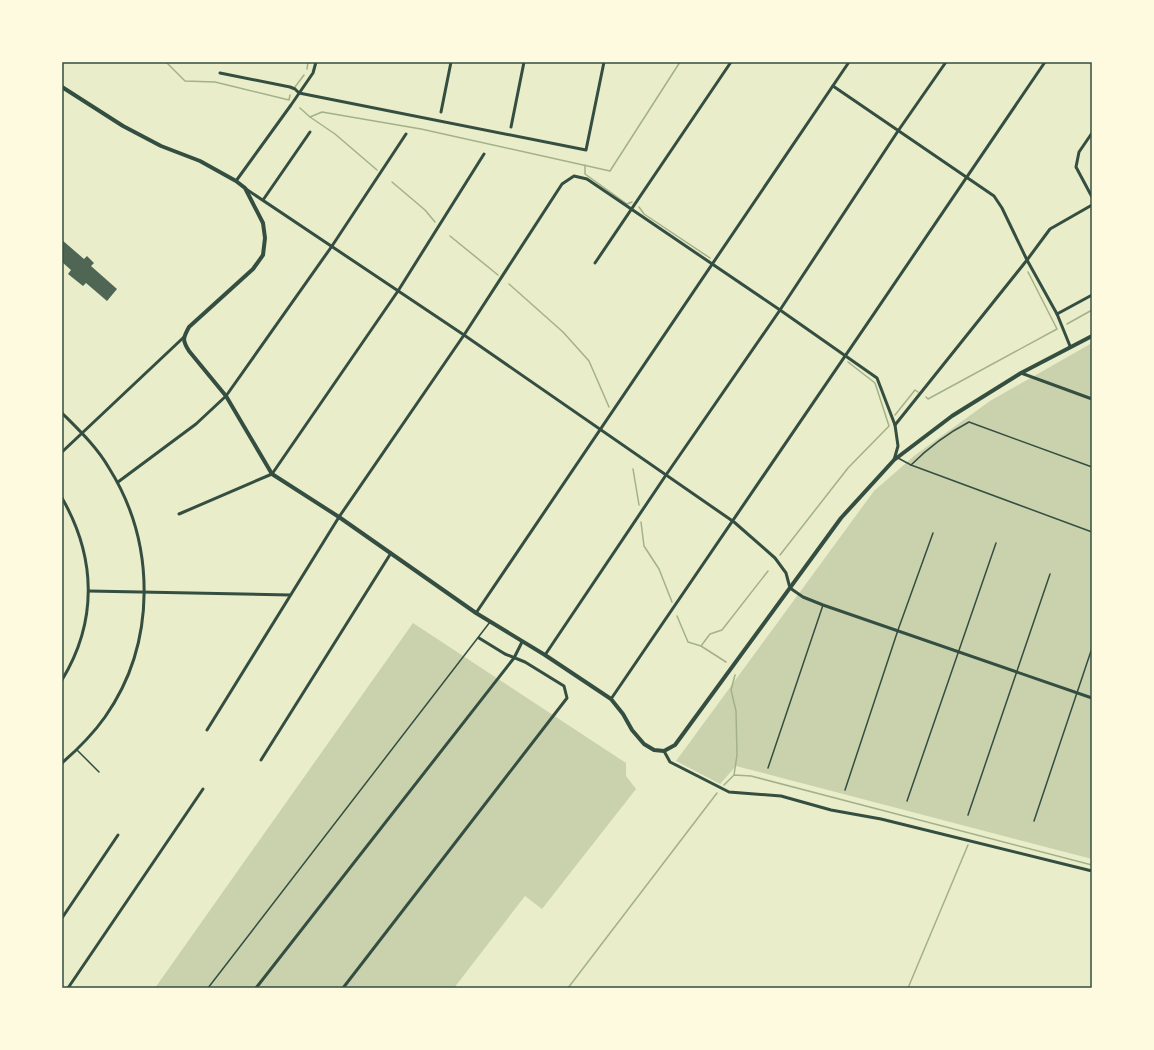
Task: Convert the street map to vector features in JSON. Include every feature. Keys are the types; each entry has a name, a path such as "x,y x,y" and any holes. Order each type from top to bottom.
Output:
{"street":[{"path":"236,181 313,73 316,62"},
{"path":"441,112 451,62"},
{"path":"511,127 524,62"},
{"path":"220,73 290,87 300,92 586,150 604,62"},
{"path":"595,262 731,62"},
{"path":"476,613 849,62"},
{"path":"545,656 946,62"},
{"path":"611,699 734,522 845,355 1045,62"},
{"path":"833,86 994,196 1002,208 1027,260 1057,314 1070,346"},
{"path":"62,87 123,126 161,146 200,161 236,181 601,430 734,522 775,558 786,573 790,588 803,597 1092,698"},
{"path":"263,200 310,132"},
{"path":"1092,133 1079,152 1076,167 1092,197"},
{"path":"118,482 196,424 226,396 332,246 406,134"},
{"path":"179,514 272,474 398,291 484,154"},
{"path":"207,730 339,516 464,336 562,184 574,176 587,179 877,378 895,425 898,446 895,458"},
{"path":"62,452 184,337 189,327 253,269 262,255 265,238 263,223 245,188"},
{"path":"895,425 1050,229 1092,205"},
{"path":"1057,314 1092,295"},
{"path":"184,337 185,344 189,351 226,396 272,474 339,516 476,613 611,699 623,714 632,730 644,744 654,750 664,751 674,745 841,518 895,458 952,416 1020,373 1092,336"},
{"path":"1020,373 1092,399"},
{"path":"62,413 96,449 118,482 129,506 137,532 144,570 145,592 144,614 140,636 127,678 106,716 92,734 62,763"},
{"path":"62,498 77,527 82,542 86,558 89,591 88,608 81,640 75,656 62,680"},
{"path":"261,760 391,553"},
{"path":"89,591 290,595"},
{"path":"343,988 567,698 564,686 525,662 505,654 479,638"},
{"path":"256,988 514,658 522,642"},
{"path":"664,751 670,762 729,792 781,796 831,810 881,819 1092,872"},
{"path":"68,988 203,789"},
{"path":"62,918 118,835"}],"lane":[{"path":"911,465 926,450 959,427 969,422 1092,467"},
{"path":"895,458 1092,532"},
{"path":"845,790 898,630 933,533"},
{"path":"907,801 996,543"},
{"path":"968,814 1050,574"},
{"path":"768,768 823,605"},
{"path":"208,988 490,622"},
{"path":"1034,821 1092,648"},
{"path":"77,750 99,772"}],"green space":[{"path":"1092,343 1092,859 736,766 720,784 676,761 874,491 914,456 990,401"},
{"path":"413,623 626,763 626,776 636,789 542,909 525,896 454,988 155,988"}],"building":[{"path":"62,240 84,259 87,256 94,263 91,266 117,289 107,301 86,283 83,286 68,274 71,270 62,262"}],"waterway":[{"path":"166,62 185,81 215,82 289,100 290,95"},
{"path":"307,69 308,62"},
{"path":"300,108 310,117 322,112 421,129 610,171 680,62"},
{"path":"295,87 304,75"},
{"path":"310,117 335,134 377,170"},
{"path":"585,165 585,174 627,204 632,202"},
{"path":"392,182 425,210 435,222"},
{"path":"639,207 644,214 710,258"},
{"path":"450,236 498,275"},
{"path":"926,397 928,399 1057,329 1028,272"},
{"path":"509,284 563,332 589,361 609,407"},
{"path":"1067,324 1092,310"},
{"path":"780,555 848,468 889,426 875,383 848,362"},
{"path":"895,415 915,390 918,392"},
{"path":"633,469 639,505"},
{"path":"641,522 644,546 659,569 672,602"},
{"path":"701,646 710,634 722,630 768,571"},
{"path":"677,616 688,642 701,646 726,662"},
{"path":"734,775 737,755 736,711 731,690 735,675"},
{"path":"724,785 734,775 751,776 1092,865"},
{"path":"568,988 717,793"},
{"path":"908,988 968,845"}]}
